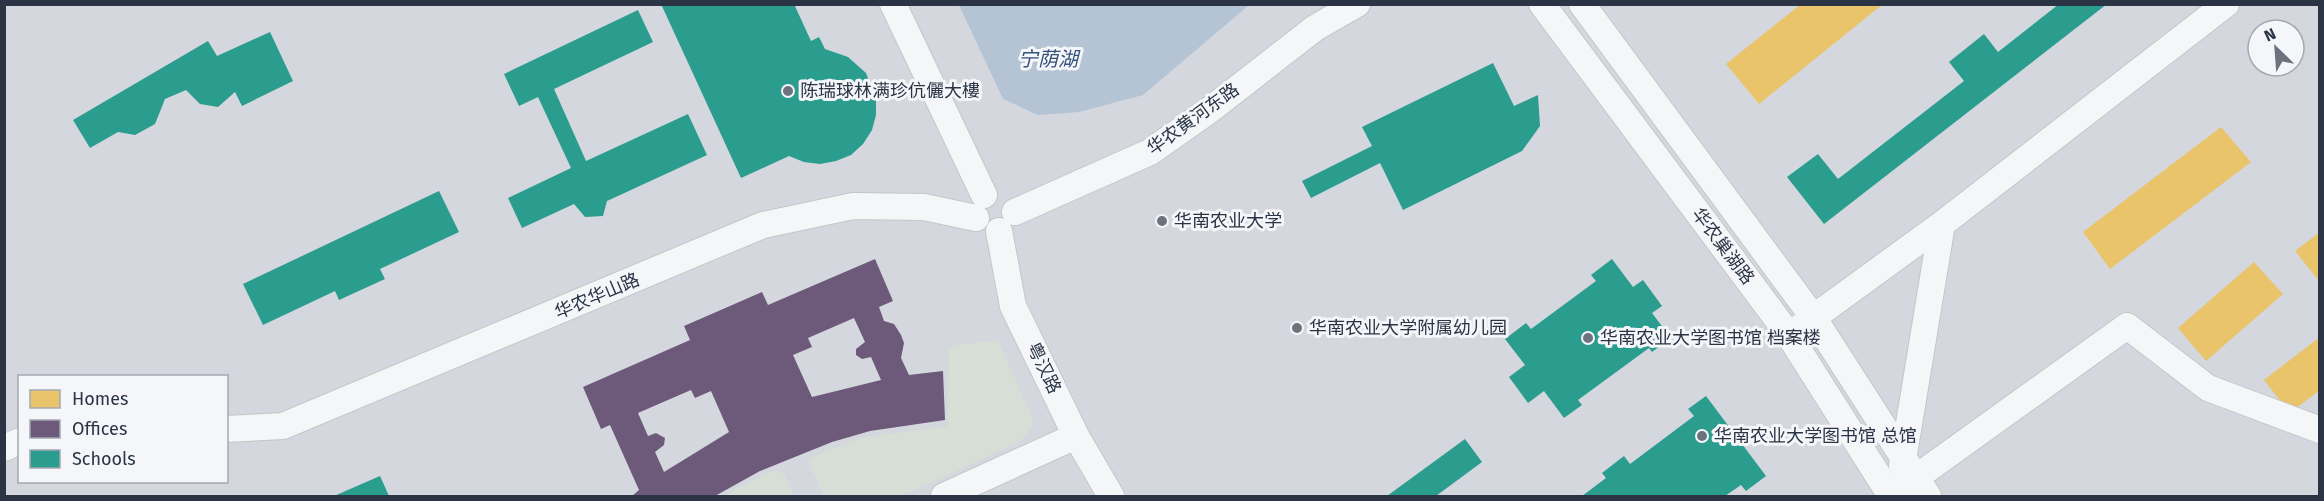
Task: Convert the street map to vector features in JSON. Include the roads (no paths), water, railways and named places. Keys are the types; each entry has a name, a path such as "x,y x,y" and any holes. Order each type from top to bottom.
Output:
{"street":[{"path":"893,4 980,206 985,228 999,231 1011,224 1015,212 1008,195 996,191 980,206"},
{"name":"华农黄河东路","path":"1015,212 1150,152 1211,109 1315,27 1358,4"},
{"name":"华农巢湖路","path":"1542,4 1789,335 1891,496"},
{"name":"华农巢湖路","path":"1582,4 1813,317 1916,478"},
{"path":"1789,335 1942,224 2226,4"},
{"name":"华农华山路","path":"228,429 283,426 763,225 853,206 980,206"},
{"path":"1916,478 1942,224"},
{"name":"粤汉路","path":"999,231 1013,306 1076,436 1111,496"},
{"path":"1891,496 2127,327 2208,388 2319,430"},
{"path":"944,496 1076,436"},
{"path":"4,448 18,442"}],"water":[{"name":"宁荫湖","path":"959,5 1249,5 1143,95 1079,112 1038,115 1003,99"}],"place":[{"name":"陈瑞球林满珍伉儷大樓","path":"788,91"},
{"name":"华南农业大学","path":"1162,221"},
{"name":"华南农业大学附属幼儿园","path":"1297,328"},
{"name":"华南农业大学图书馆 档案楼","path":"1588,338"},
{"name":"华南农业大学图书馆 总馆","path":"1702,436"}]}
